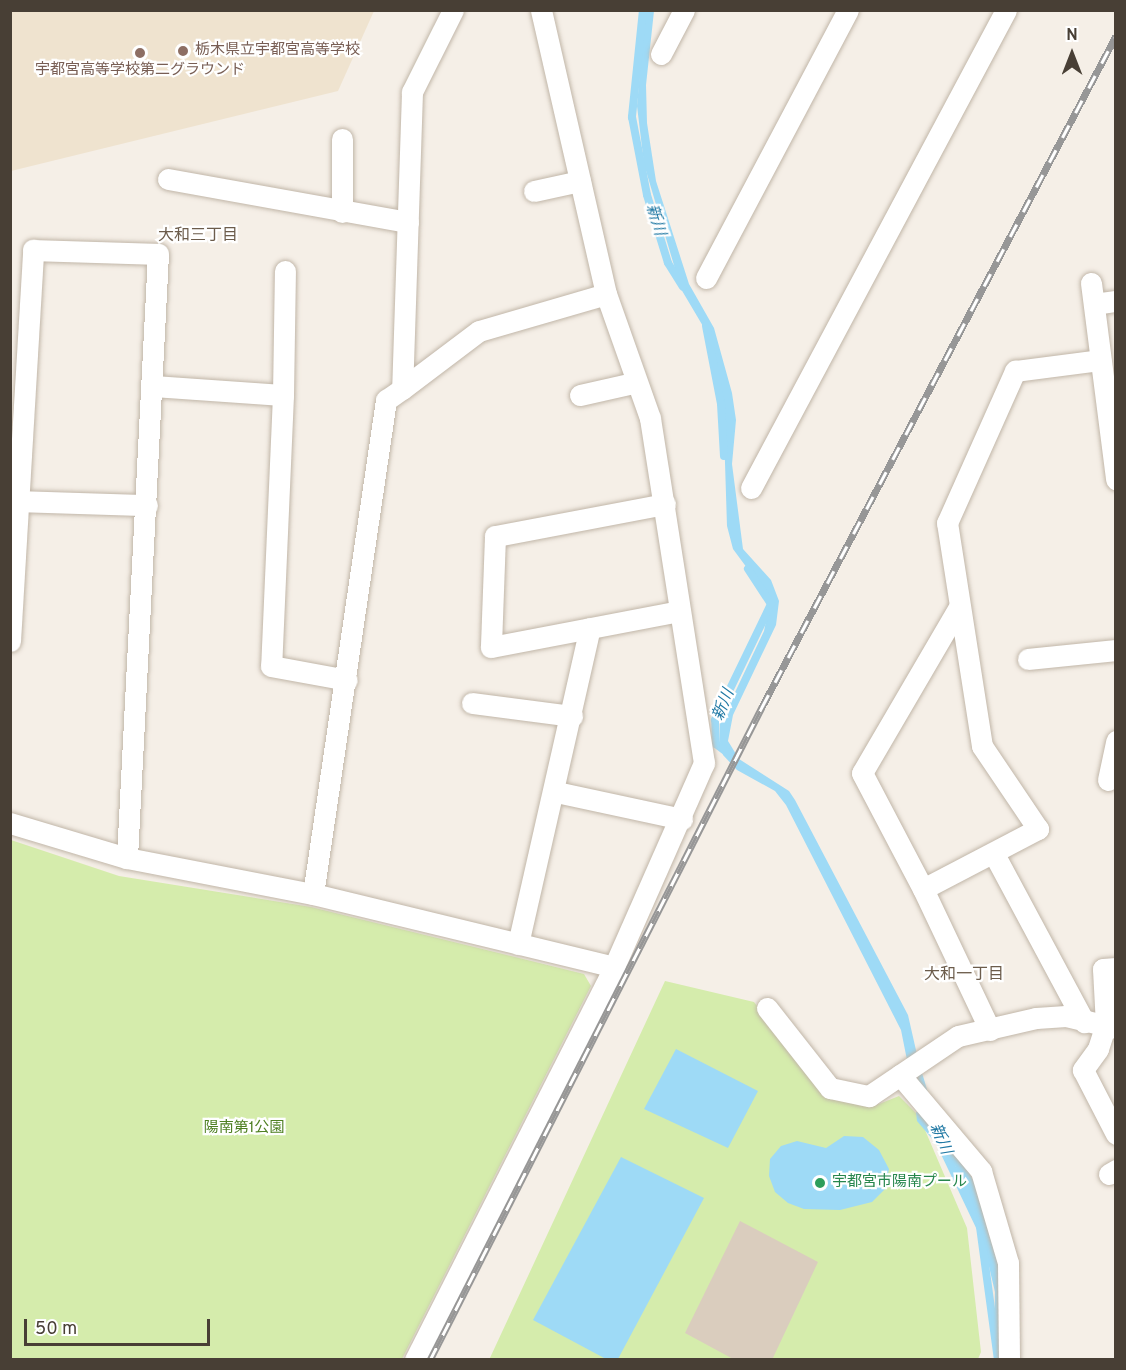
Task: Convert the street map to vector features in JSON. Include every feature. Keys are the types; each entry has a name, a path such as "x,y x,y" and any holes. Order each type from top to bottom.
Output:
{"street":[{"path":"402,389 411,93 453,10"},
{"path":"415,1359 614,968 682,819 704,763 650,418 606,294 541,10"},
{"path":"661,54 684,10"},
{"path":"705,278 848,10"},
{"path":"751,488 1006,10"},
{"path":"342,139 342,212"},
{"path":"168,179 408,222"},
{"path":"534,191 580,181"},
{"path":"10,641 18,501 18,388 33,249 158,254 147,505 127,858"},
{"path":"285,271 283,395 271,666 347,680"},
{"path":"1091,283 1116,479"},
{"path":"313,894 347,680 386,400 479,331 606,294"},
{"path":"1094,304 1116,301"},
{"path":"923,889 994,854 1038,829 982,746 947,523 1015,371 1100,360"},
{"path":"580,395 637,382"},
{"path":"153,386 283,395"},
{"path":"18,501 147,505"},
{"path":"665,504 495,536 491,647 680,611"},
{"path":"959,607 862,773 923,889 990,1030"},
{"path":"518,944 556,792 590,628"},
{"path":"1028,659 1116,650"},
{"path":"472,703 572,716"},
{"path":"1108,780 1116,741"},
{"path":"556,792 682,819"},
{"path":"10,823 127,858 313,894 614,968"},
{"path":"994,854 1084,1022"},
{"path":"1116,968 1103,969 1111,1026 1083,1071 1116,1134"},
{"path":"767,1008 830,1088 869,1096 958,1036 1046,1017 1066,1016 1084,1022 1111,1026"},
{"path":"900,1076 981,1171 1008,1263 1009,1359"}],"shaded area":[{"name":"栃木県立宇都宮高等学校","path":"10,11 374,11 338,91 11,171"}],"green space":[{"name":"陽南第1公園","path":"11,840 119,876 311,907 584,974 591,986 402,1359 11,1359"},
{"name":"宇都宮市陽南プール","path":"665,981 754,1002 828,1096 874,1106 899,1096 919,1116 967,1228 981,1352 978,1359 489,1360"}],"water":[{"path":"645,11 654,11 646,85 647,123 656,181 689,284 714,328 732,393 736,420 732,464 743,549 771,580 779,601 776,625 733,715 728,741 739,759 789,791 795,800 908,1015 918,1059 907,1060 901,1030 786,805 775,791 737,770 723,755 720,724 764,631 769,606 767,595 733,549 727,526 723,400 714,355 710,338 681,289 644,164 637,106"},
{"path":"676,1049 758,1091 728,1148 644,1109"},
{"path":"916,1112 926,1113 959,1155 976,1185 997,1257 1004,1300 1002,1359 994,1359 995,1292 979,1224 955,1166 917,1121"},
{"path":"844,1136 863,1137 879,1150 889,1169 885,1189 872,1202 840,1210 804,1209 788,1203 775,1192 769,1176 770,1159 781,1146 797,1141 826,1148"},
{"path":"621,1157 704,1198 618,1359 606,1359 533,1320"}],"building":[{"path":"740,1221 818,1262 772,1360 735,1360 685,1333"}],"waterway":[{"name":"新川","path":"643,10 632,117 647,195 668,263 683,287"},
{"name":"新川","path":"706,326 721,404 724,456"},
{"name":"新川","path":"728,753 716,744 715,720 771,604 748,569"},
{"name":"新川","path":"916,1067 924,1093"},
{"name":"新川","path":"942,1147 980,1227 998,1360"}],"railway":[{"path":"430,1360 762,707 1116,36"}],"place":[{"name":"栃木県立宇都宮高等学校","path":"183,51"},
{"name":"宇都宮高等学校第二グラウンド","path":"140,53"},
{"name":"宇都宮市陽南プール","path":"820,1183"}],"district":[{"name":"大和三丁目","path":"198,236"},
{"name":"大和一丁目","path":"964,975"}]}
